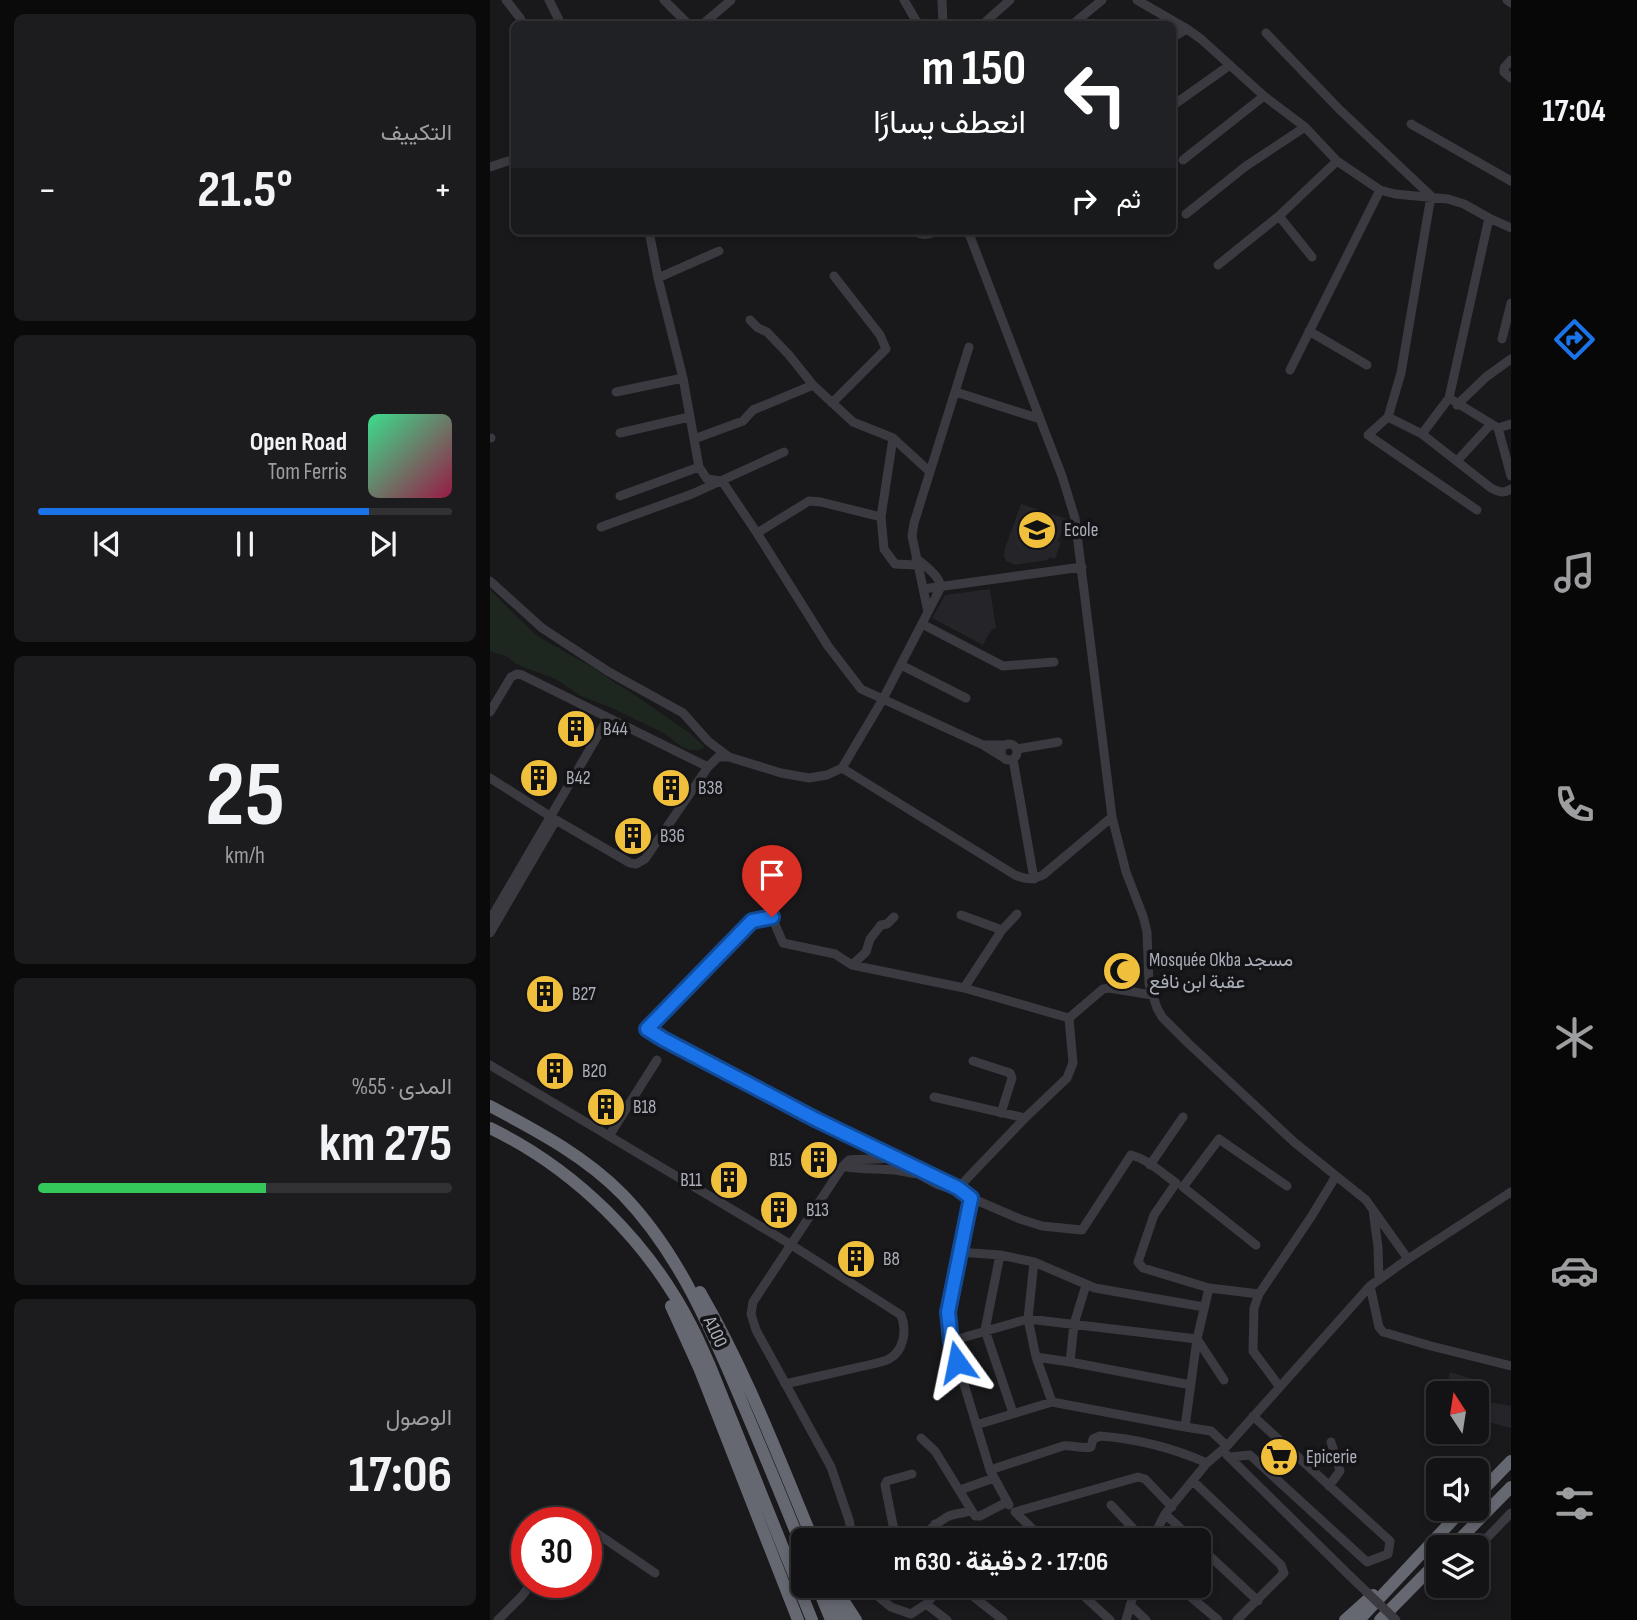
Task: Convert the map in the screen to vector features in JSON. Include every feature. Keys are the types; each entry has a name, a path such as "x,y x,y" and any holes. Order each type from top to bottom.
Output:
{"highway":[{"name":"A100","path":"490,1106 563,1146 612,1185 644,1218 677,1268 709,1326 794,1528"},
{"name":"A100","path":"490,1128 549,1161 593,1196 645,1253 668,1287 692,1326 812,1620"},
{"path":"644,1218 684,1268 718,1323 766,1426 808,1528"},
{"path":"645,1253 695,1359 798,1620"},
{"path":"1489,1484 1511,1461"},
{"path":"1464,1535 1511,1487"},
{"path":"1438,1535 1451,1521"},
{"path":"1345,1620 1426,1547"},
{"path":"1359,1620 1426,1547"},
{"path":"1385,1619 1426,1573"},
{"path":"822,1598 831,1620"},
{"path":"836,1598 843,1620"},
{"path":"840,1598 856,1620"}],"street":[{"path":"506,0 522,21"},
{"path":"549,0 560,21"},
{"path":"664,0 685,21"},
{"path":"706,21 731,0"},
{"path":"904,0 916,21"},
{"path":"942,0 943,21"},
{"path":"986,21 1010,0"},
{"path":"1077,21 1102,0"},
{"path":"1137,0 1173,21"},
{"path":"1176,23 1304,127 1337,161 1380,190 1431,196 1464,204 1511,228"},
{"path":"1176,36 1187,29"},
{"path":"1266,33 1339,109 1431,196"},
{"path":"1511,60 1504,72 1511,78"},
{"path":"1176,103 1230,65"},
{"path":"1183,160 1265,96"},
{"path":"1411,124 1511,181"},
{"path":"1186,214 1246,166 1304,127"},
{"path":"490,167 511,161"},
{"path":"1218,265 1279,216 1337,161"},
{"path":"1290,370 1380,190"},
{"path":"1431,196 1401,373 1388,417 1368,435 1476,510"},
{"path":"1279,216 1312,257"},
{"path":"1453,401 1489,218"},
{"path":"650,235 683,378 699,467 708,479 722,481 828,646 861,689 883,699 983,746 1009,758 1017,755 1017,749 1012,744 983,746"},
{"path":"970,235 1062,476 1075,518 1112,817 1126,872 1147,932 1149,984 1161,1017 1294,1142 1359,1193 1408,1259"},
{"path":"658,278 719,251"},
{"path":"832,403 886,349 880,335 834,276"},
{"path":"1502,339 1511,303"},
{"path":"750,320 767,332 813,385 853,422 893,438 930,472"},
{"path":"1309,331 1367,365"},
{"path":"928,612 912,536 914,523 970,347"},
{"path":"1422,435 1453,401 1511,359"},
{"path":"616,391 683,378"},
{"path":"694,439 743,421 753,410 813,385"},
{"path":"956,392 1040,419"},
{"path":"1453,401 1494,426 1511,476"},
{"path":"620,433 689,417"},
{"path":"1388,417 1422,435 1492,488 1500,492 1511,489"},
{"path":"1457,461 1494,426 1511,424"},
{"path":"490,778 630,863 636,863 645,859 708,767 718,757 729,757 781,774 809,778 827,775 842,768 883,699 941,587 939,578 916,561 895,564 884,549 881,517 893,438"},
{"path":"601,527 692,494 784,452"},
{"path":"620,496 699,467"},
{"path":"757,533 809,501 881,517"},
{"path":"923,589 1082,567"},
{"path":"490,581 542,628 609,672 683,713 708,741 729,757"},
{"path":"922,624 1003,666 1054,662"},
{"path":"901,666 966,698"},
{"path":"490,712 512,677 522,675 708,767"},
{"path":"491,926 608,718"},
{"path":"1017,749 1058,742"},
{"path":"1005,745 1001,751 1009,758 1034,879"},
{"path":"842,768 1026,880 1043,875 1112,817"},
{"path":"964,988 1002,930 1017,914"},
{"path":"961,915 1002,930"},
{"path":"1069,1018 964,988 852,965 835,954 783,943 772,917 752,921 647,1029 923,1174 1020,1219 1042,1226 1082,1230 1131,1155 1179,1185 1256,1245"},
{"path":"852,965 866,951 870,939 881,925 887,924 894,917"},
{"path":"1069,1018 1103,989 1152,995"},
{"path":"958,1188 1067,1078 1073,1063 1069,1018"},
{"path":"609,1136 657,1060"},
{"path":"973,1062 1010,1073 1012,1076 1001,1113"},
{"path":"490,1065 790,1244 898,1312 903,1320 905,1331 900,1347 891,1358 785,1384"},
{"path":"934,1097 1025,1118"},
{"path":"1150,1165 1183,1117"},
{"path":"1259,1294 1209,1288 1143,1268 1138,1262 1154,1215 1219,1139 1287,1186"},
{"path":"851,1528 831,1467 756,1330 751,1314 754,1302 842,1166 849,1160 880,1161 894,1157"},
{"path":"842,1166 857,1170 866,1168 923,1174"},
{"path":"1279,1386 1253,1351 1254,1308 1259,1294 1336,1176"},
{"path":"1159,1528 1169,1511 1207,1464 1226,1451 1279,1386 1370,1286 1511,1192"},
{"path":"971,1198 948,1312 951,1341 992,1474 1014,1512 1032,1528"},
{"path":"1372,1208 1378,1247 1379,1279"},
{"path":"959,1252 1000,1255 1034,1262 1086,1285 1204,1307"},
{"path":"1000,1255 985,1330 1013,1413"},
{"path":"1034,1262 1028,1319 1036,1357 1052,1402"},
{"path":"1070,1362 1074,1324 1086,1285"},
{"path":"1370,1286 1379,1327 1383,1332 1511,1366"},
{"path":"1185,1427 1197,1339 1209,1288"},
{"path":"951,1341 1028,1319 1197,1339 1224,1380"},
{"path":"1036,1357 1191,1385"},
{"path":"976,1425 1052,1402 1211,1431 1226,1451 1350,1576 1385,1619"},
{"path":"1226,1451 1250,1455 1367,1562 1388,1554 1390,1541 1253,1416"},
{"path":"960,1490 992,1474 1063,1446 1091,1447 1093,1439 1100,1436 1152,1443 1182,1451 1207,1464"},
{"path":"921,1438 935,1451 975,1516 1007,1502"},
{"path":"1329,1486 1340,1471 1331,1442"},
{"path":"894,1528 887,1481 912,1474"},
{"path":"1014,1512 1138,1477 1145,1479 1183,1528"},
{"path":"1193,1481 1284,1570 1258,1601 1237,1620"},
{"path":"1111,1505 1133,1528"},
{"path":"931,1528 950,1515 972,1511"},
{"path":"1489,1536 1511,1513"},
{"path":"935,1524 937,1528"},
{"path":"602,1537 655,1573"},
{"path":"1211,1557 1258,1601"},
{"path":"498,1620 520,1598"},
{"path":"879,1598 891,1608 911,1614 931,1598"},
{"path":"975,1598 1003,1620"},
{"path":"1086,1598 1110,1620"},
{"path":"1126,1620 1132,1598"},
{"path":"1192,1598 1218,1620"},
{"path":"926,1604 947,1620"},
{"path":"1129,1605 1146,1620"}],"shaded area":[{"name":"Ecole","path":"1021,504 1067,519 1058,541 1061,542 1055,559 1049,557 1048,560 1015,565 1006,561 1005,548"},
{"path":"990,589 996,628 988,635 983,645 932,618 945,595"},
{"path":"490,590 537,636 632,693 691,734 705,747 690,750 682,747 665,734 581,696 557,680 490,651"},
{"path":"1450,1372 1476,1380 1476,1381 1447,1381"},
{"path":"1489,1402 1511,1406 1511,1428 1489,1422"}],"place":[{"name":"Ecole","path":"1037,530"},
{"name":"B44","path":"576,729"},
{"name":"B42","path":"539,778"},
{"name":"B38","path":"671,788"},
{"name":"B36","path":"633,836"},
{"name":"Mosquée Okba مسجد عقبة ابن نافع","path":"1122,971"},
{"name":"B27","path":"545,994"},
{"name":"B20","path":"555,1071"},
{"name":"B18","path":"606,1107"},
{"name":"B15","path":"819,1160"},
{"name":"B11","path":"729,1180"},
{"name":"B13","path":"779,1210"},
{"name":"B8","path":"856,1259"},
{"name":"Epicerie","path":"1279,1457"}],"route":[{"path":"772,917 752,921 647,1029 817,1120 958,1188 971,1198 948,1312 951,1341 957,1362"}]}
